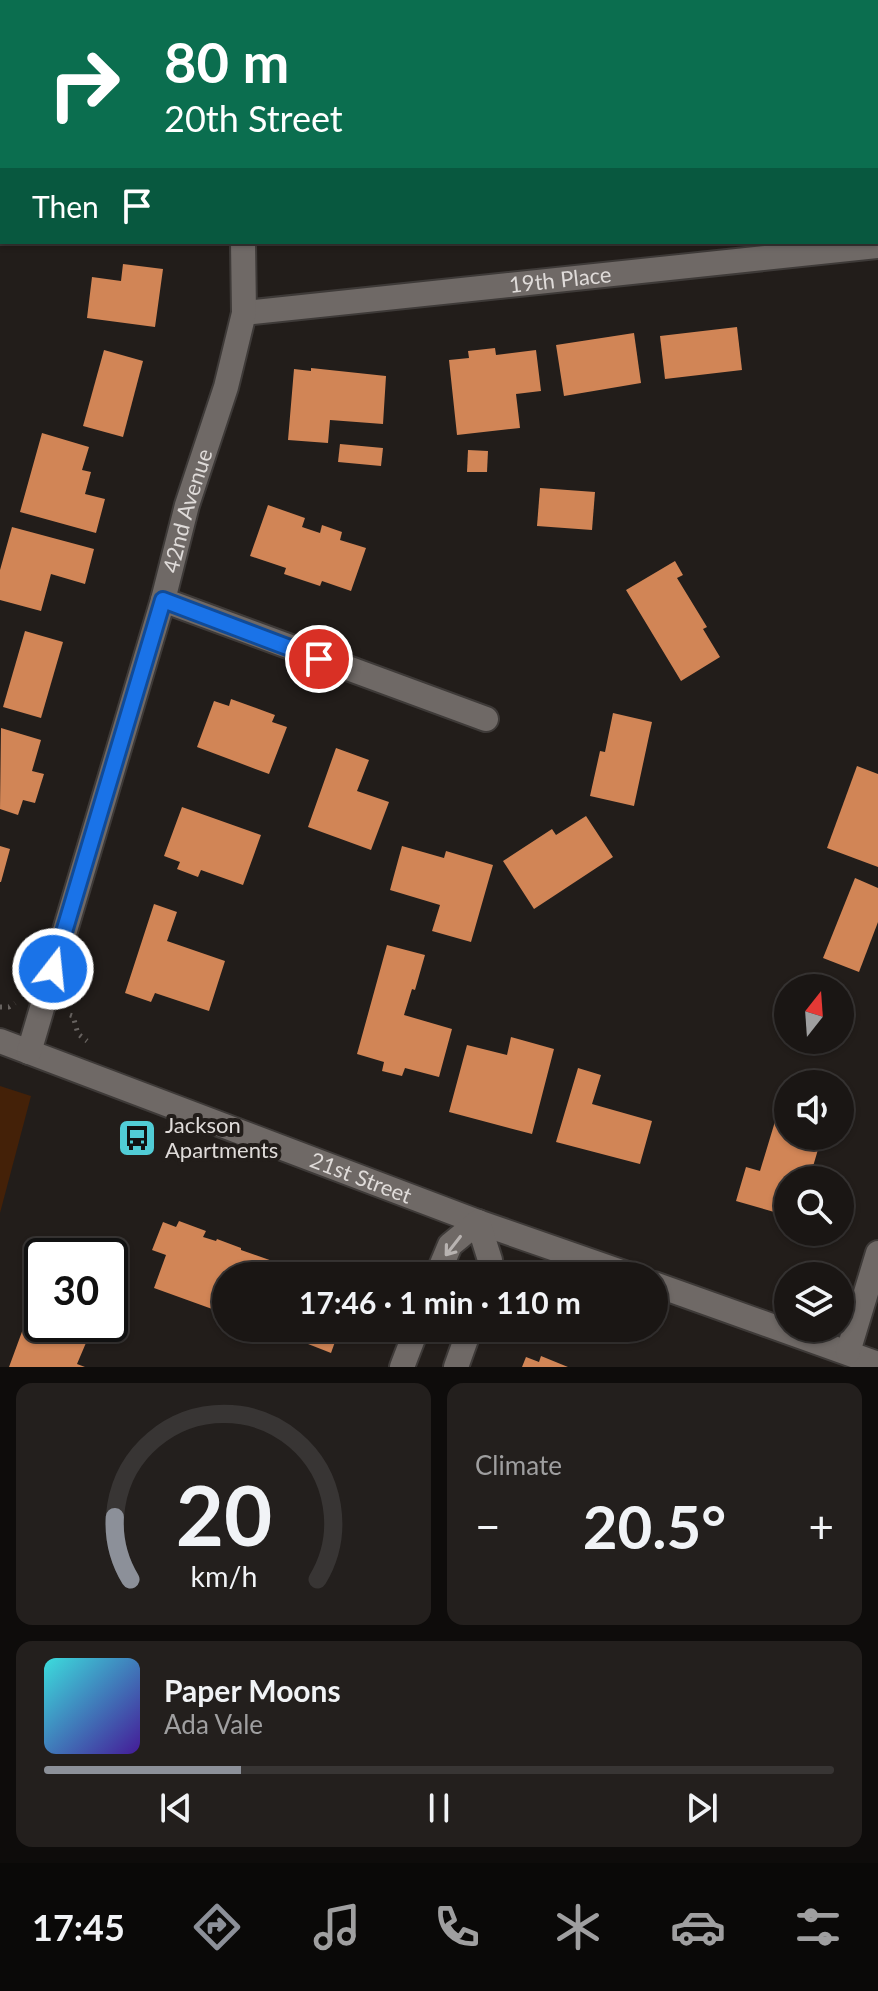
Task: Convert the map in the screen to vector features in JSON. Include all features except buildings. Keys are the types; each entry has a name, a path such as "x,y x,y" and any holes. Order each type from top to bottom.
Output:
{"street":[{"name":"42nd Avenue","path":"29,1052 163,600 187,505 226,387 244,313 243,244"},
{"name":"19th Place","path":"244,313 878,246"},
{"path":"163,600 486,719"},
{"name":"21st Street","path":"0,1041 478,1222 593,1262"},
{"path":"443,1262 450,1245 478,1222 490,1262"},
{"path":"848,1352 878,1253"},
{"path":"668,1289 878,1364"},
{"path":"402,1367 412,1342"},
{"path":"456,1367 465,1342"}],"path":[{"path":"0,1007 9,1007 24,999 73,1016 78,1034 88,1042"}],"shaded area":[{"path":"0,1086 31,1096 0,1213"}],"place":[{"name":"Jackson Apartments","path":"137,1138"}],"route":[{"path":"53,969 163,600 319,659"}]}
